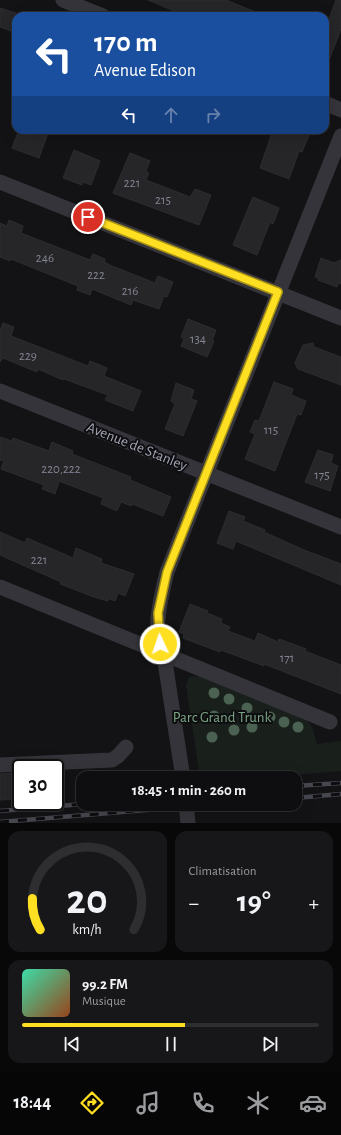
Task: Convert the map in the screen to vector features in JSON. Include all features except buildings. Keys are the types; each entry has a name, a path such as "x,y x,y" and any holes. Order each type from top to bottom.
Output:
{"street":[{"path":"63,0 93,12"},
{"path":"329,105 341,110"},
{"path":"182,771 165,662 160,652 158,613 167,572 341,136"},
{"path":"0,182 341,318"},
{"name":"Avenue de Stanley","path":"0,391 341,527"},
{"path":"0,587 330,722"},
{"path":"0,765 112,760 126,747"},
{"path":"187,811 188,823"}],"green space":[{"name":"Parc Grand Trunk","path":"199,675 307,720 312,727 317,744 341,741 341,771 302,774 302,771 199,771 186,685 189,677 198,677"}],"railway":[{"path":"302,786 341,783"},
{"path":"302,797 341,794"},
{"path":"0,811 76,805"},
{"path":"0,822 134,811"}],"route":[{"path":"88,217 278,292 167,572 158,613 160,644"}]}
